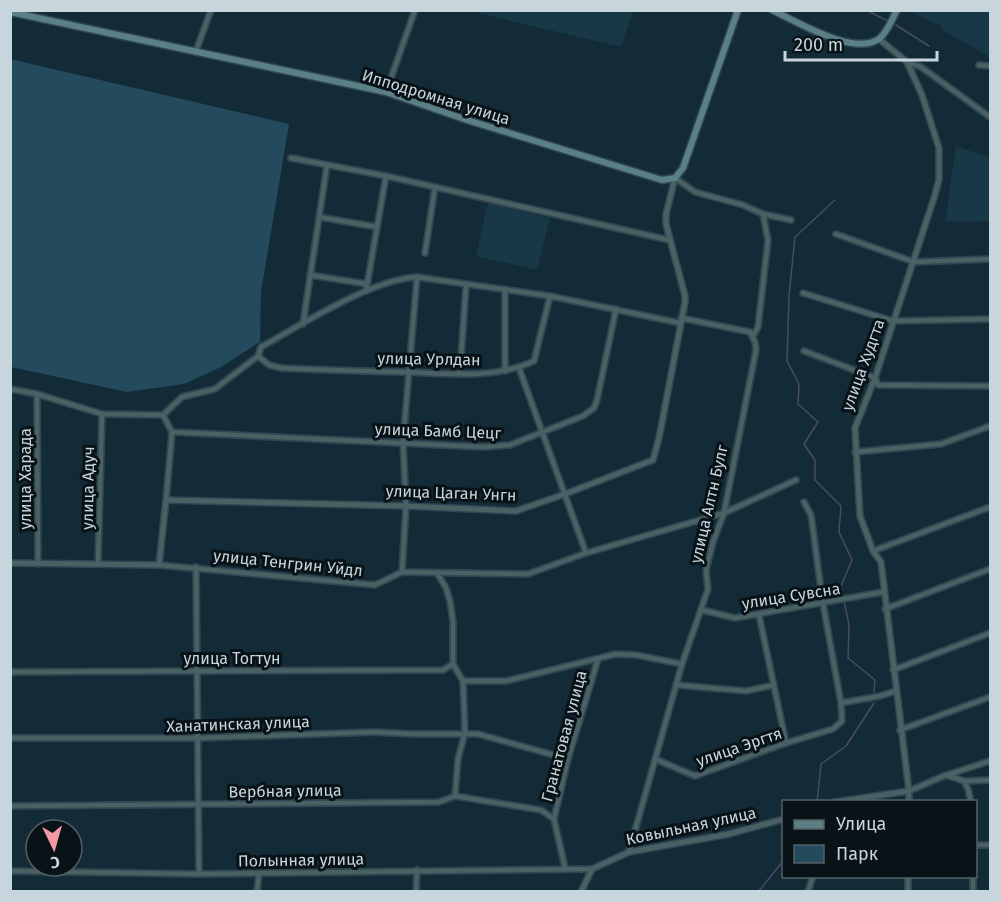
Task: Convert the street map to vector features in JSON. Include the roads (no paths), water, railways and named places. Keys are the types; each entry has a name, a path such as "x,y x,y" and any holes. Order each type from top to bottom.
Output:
{"main road":[{"path":"675,178 683,168 738,10"},
{"path":"772,10 846,43 866,44 879,39 897,10"},
{"name":"Ипподромная улица","path":"10,12 386,92 620,168 662,180 675,178"}],"street":[{"path":"196,51 211,10"},
{"path":"386,92 415,10"},
{"name":"улица Худгта","path":"879,39 907,62 922,95 939,148 939,180 875,378 855,428 860,516 873,551 880,562 909,790"},
{"path":"907,62 921,67 990,117"},
{"path":"979,65 990,66"},
{"path":"291,158 386,176 669,240"},
{"path":"303,324 327,165"},
{"path":"366,291 386,176"},
{"path":"675,178 695,192 743,205 763,214 791,220"},
{"name":"улица Цаган Унгн","path":"166,500 516,511 653,460 685,296 669,240 666,214 675,178"},
{"path":"425,253 435,187"},
{"name":"улица Алтн Булг","path":"629,852 681,664 708,589 706,567 724,513 756,350 753,336 758,327 768,240 763,214"},
{"path":"319,217 377,227"},
{"path":"836,234 914,262 990,259"},
{"path":"310,275 367,284"},
{"path":"10,389 37,394 102,414 163,415 182,397 215,389 258,356 261,347 366,291 401,278 417,277 549,296 750,332 753,336"},
{"path":"402,572 406,506 403,442 417,277"},
{"path":"460,374 466,285"},
{"path":"505,289 505,371"},
{"path":"803,293 893,321 990,319"},
{"path":"549,296 534,361 519,368 586,553"},
{"name":"улица Бамб Цецг","path":"172,432 500,446 525,439 583,416 594,408 616,309"},
{"path":"804,351 875,378 878,385 990,386"},
{"name":"улица Урлдан","path":"258,356 269,364 281,368 460,374 519,368"},
{"name":"улица Харада","path":"37,394 38,564"},
{"name":"улица Адуч","path":"98,564 102,414"},
{"path":"159,565 172,432 163,415"},
{"path":"855,452 941,444 990,426"},
{"name":"улица Тенгрин Уйдл","path":"10,563 196,567 375,585 402,572 528,574 586,553 724,513 796,480"},
{"path":"804,502 811,515 823,604 841,703 896,692"},
{"path":"873,551 990,507"},
{"path":"196,567 200,874"},
{"path":"885,609 990,569"},
{"path":"437,573 446,588 450,601 453,622 453,664 463,681 465,733 458,759 455,796"},
{"name":"улица Сувсна","path":"702,610 735,618 883,592"},
{"path":"759,615 786,743"},
{"path":"893,670 990,633"},
{"path":"463,681 506,681 616,654 667,660 681,664"},
{"name":"Гранатовая улица","path":"554,819 568,759 598,659"},
{"name":"улица Тогтун","path":"10,672 443,670 453,664"},
{"path":"677,685 746,690 774,685"},
{"path":"900,730 990,697"},
{"name":"улица Эргтя","path":"655,759 695,776 786,743 833,729 842,721 841,703"},
{"name":"Ханатинская улица","path":"10,738 199,738 375,732 465,733 478,734 568,759"},
{"path":"850,800 909,790 990,761"},
{"path":"946,775 964,781 990,780"},
{"path":"964,781 971,800"},
{"path":"909,790 909,800"},
{"name":"Вербная улица","path":"10,806 439,802 455,796 542,810 554,819"},
{"path":"554,819 565,868"},
{"name":"Ковыльная улица","path":"592,869 629,852 729,834 782,819"},
{"path":"581,891 592,869"},
{"name":"Полынная улица","path":"10,871 200,874 592,869"},
{"path":"416,891 417,870"},
{"path":"257,891 259,873"}],"waterway":[{"path":"866,10 888,21"},
{"path":"896,25 929,46"},
{"path":"835,200 795,237 789,296 787,361 799,384 798,404 818,422 804,444 815,460 815,480 841,506 839,532 852,560 841,586 843,597"},
{"path":"844,601 849,625 848,658 875,680 874,692"},
{"path":"817,800 821,764 846,746 874,703"},
{"path":"758,892 782,862"}]}
